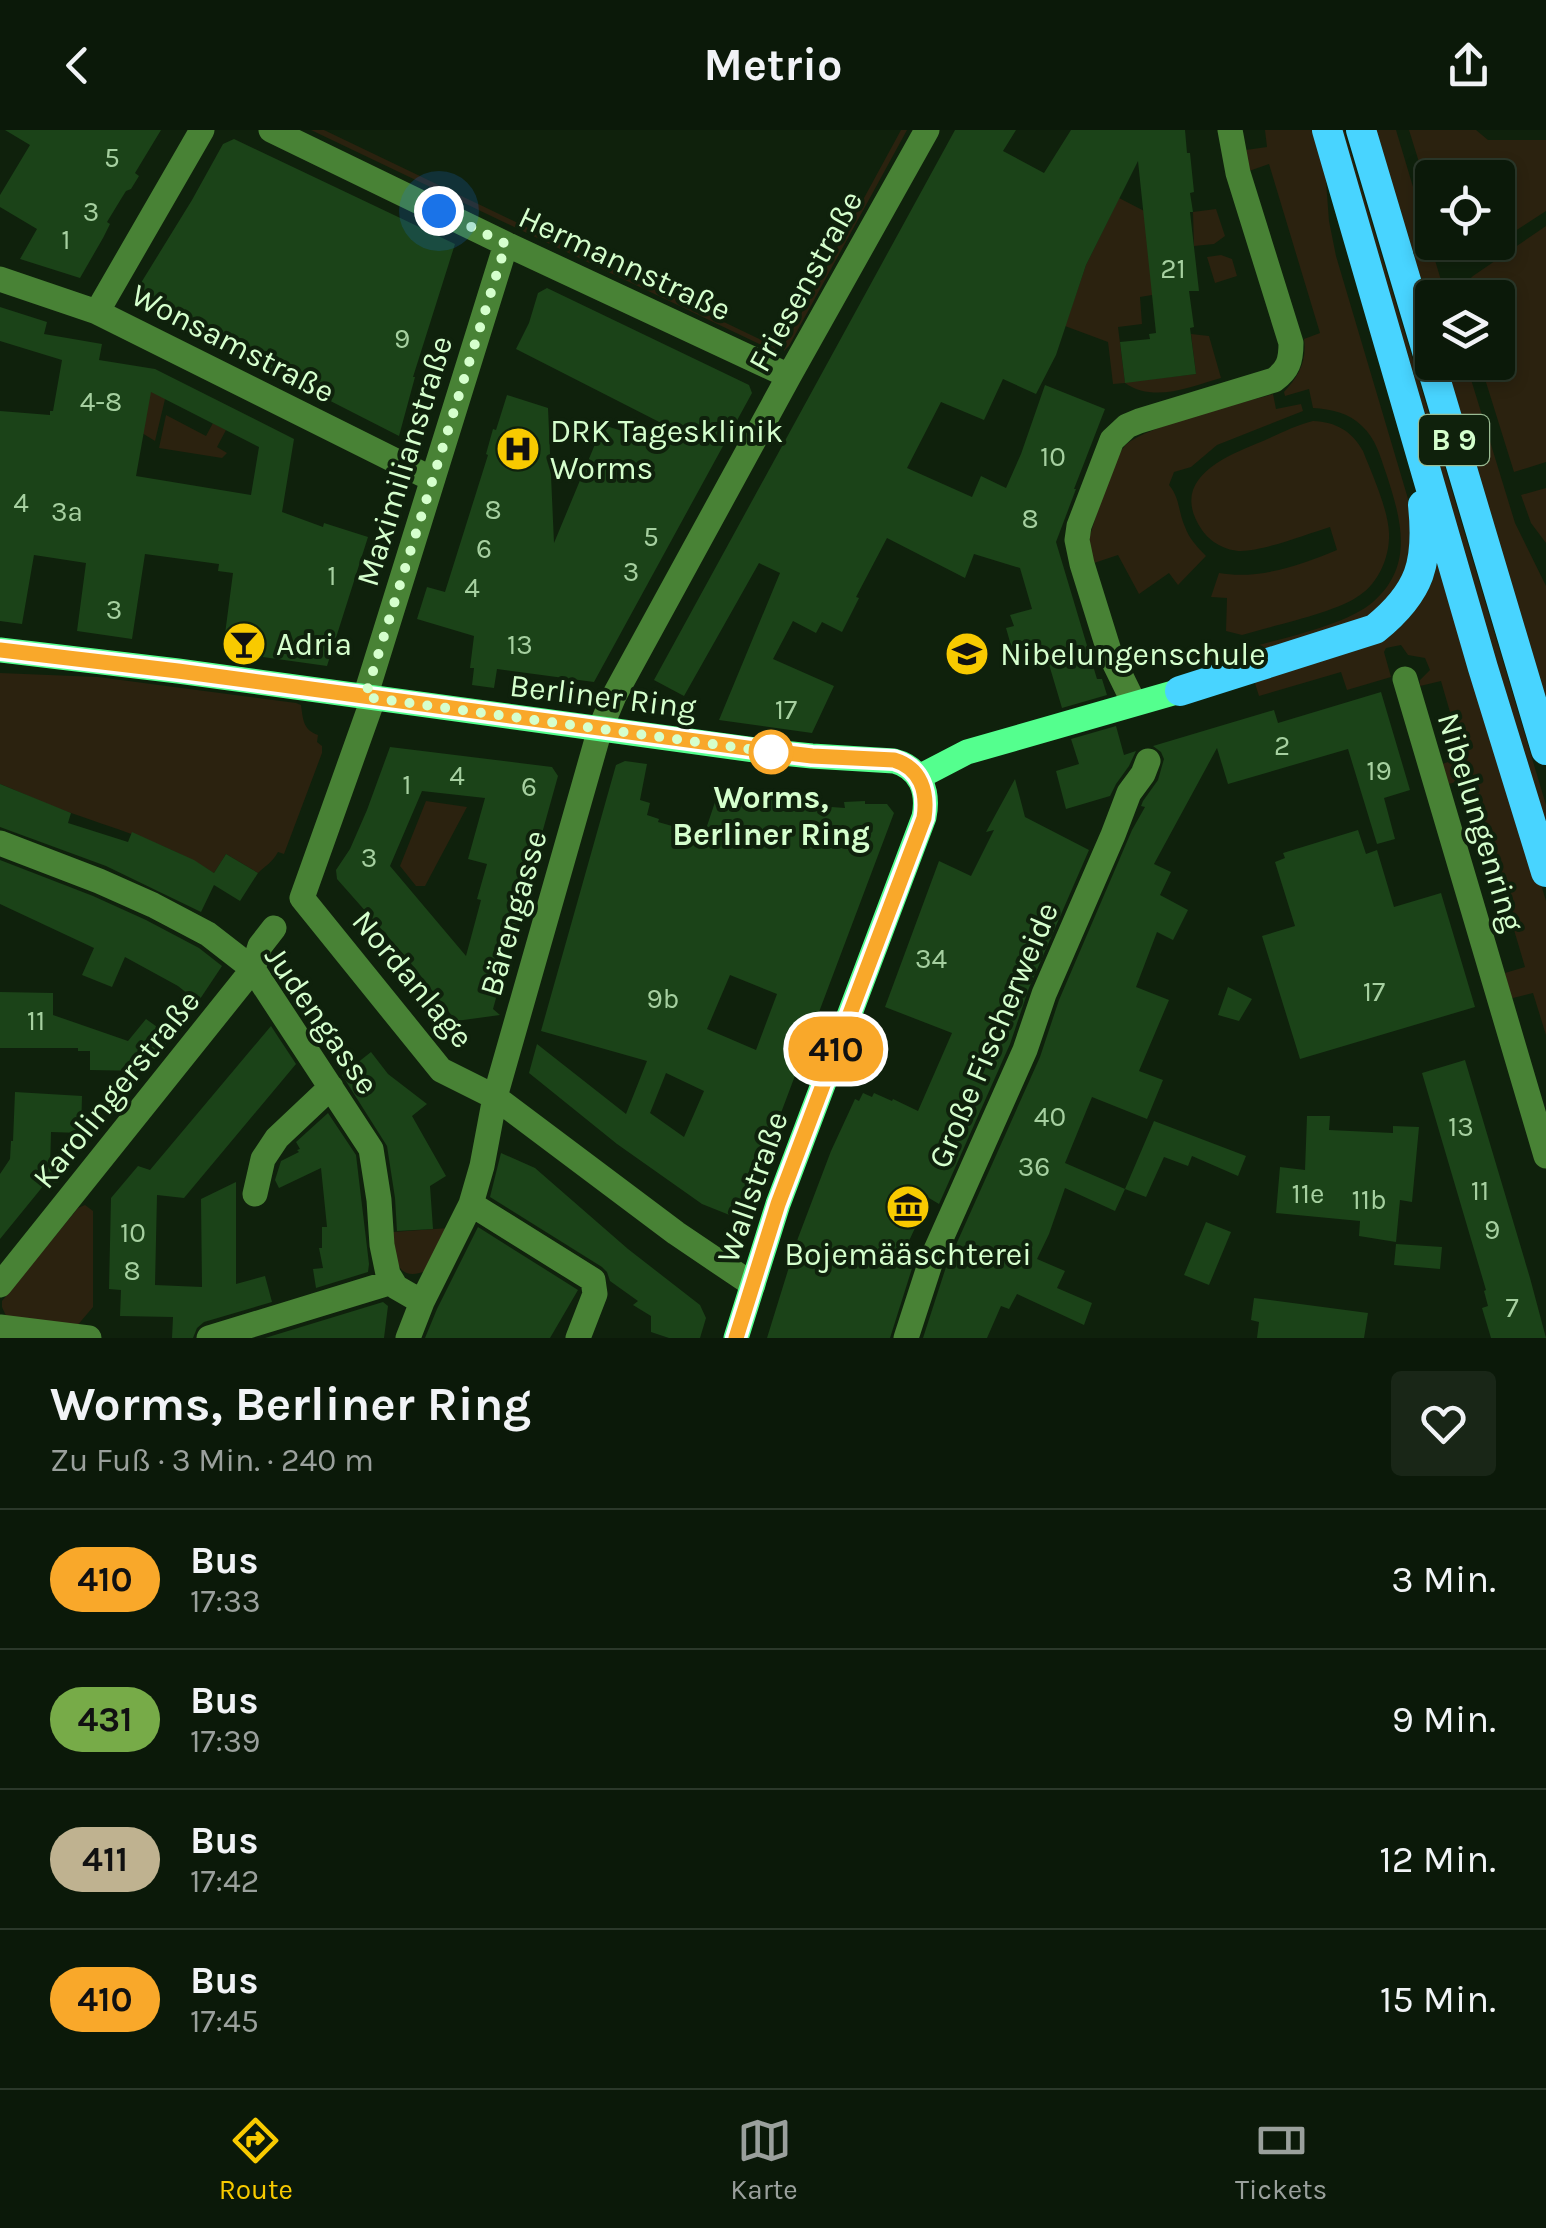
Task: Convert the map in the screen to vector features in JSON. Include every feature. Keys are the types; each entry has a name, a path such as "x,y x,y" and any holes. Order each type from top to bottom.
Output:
{"highway":[{"name":"B 9","path":"1327,130 1546,872"},
{"name":"B 9","path":"1361,130 1546,750"},
{"path":"1180,690 1375,629 1390,617 1408,596 1424,556 1426,540 1416,438"}],"main road":[{"name":"Berliner Ring","path":"0,650 812,756 894,760 919,777"},
{"path":"919,777 967,752 1180,690"},
{"name":"Wallstraße","path":"736,1338 785,1186 924,818 924,785 919,777"}],"street":[{"path":"98,312 202,130"},
{"name":"Hermannstraße","path":"272,130 789,376"},
{"name":"Friesenstraße","path":"600,729 614,696 927,130"},
{"path":"1134,703 1110,654 1077,540 1108,450 1117,433 1127,426 1274,380 1285,372 1290,361 1291,343 1238,174 1230,130"},
{"name":"Maximilianstraße","path":"369,698 506,244"},
{"name":"Wonsamstraße","path":"0,279 98,312 432,479"},
{"name":"Nibelungenring","path":"1405,679 1546,1156"},
{"path":"302,898 369,698"},
{"name":"Bärengasse","path":"408,1338 470,1204 482,1166 495,1097 600,729"},
{"name":"Große Fischerweide","path":"906,1338 931,1261 1026,1050 1044,994 1129,793 1148,761"},
{"name":"Judengasse","path":"0,843 152,906 208,934 253,969 371,1149 384,1260 392,1282"},
{"name":"Karolingerstraße","path":"0,1285 253,969 260,946 302,898"},
{"name":"Nordanlage","path":"302,898 440,1070 495,1097 676,1233 753,1285"},
{"path":"255,1194 263,1159 277,1138 331,1087"},
{"path":"470,1204 592,1280 596,1294 578,1338"},
{"path":"214,1337 392,1282 404,1294 422,1302"},
{"path":"0,1328 89,1338"}],"shaded area":[{"path":"311,130 324,130 774,346 778,353"},
{"path":"901,130 907,130 784,351 783,347"},
{"path":"1265,130 1315,130 1325,168 1336,256 1414,519 1410,572 1376,616 1247,661 1244,649 1347,618 1373,602 1395,573 1401,541 1391,490 1367,431 1346,415 1313,408 1309,389 1285,396 1303,361 1304,339 1320,333 1269,164 1249,171 1246,150 1267,147"},
{"path":"1333,130 1344,130 1415,367 1415,380 1419,380 1546,805 1546,845"},
{"path":"1376,130 1396,130 1415,193 1415,260 1435,260 1441,280 1420,280"},
{"path":"1409,130 1476,130 1488,140 1546,140 1546,211 1515,231 1515,160 1418,160"},
{"path":"1119,198 1154,216 1152,295 1140,297 1142,324 1118,327 1125,382 1196,374 1191,334 1209,336 1221,378 1160,393 1125,383 1113,384 1108,342 1065,326 1086,265"},
{"path":"1216,209 1225,236 1214,244 1194,246 1193,212"},
{"path":"1546,226 1546,462 1514,472 1485,380 1515,380 1515,280 1469,280 1496,260 1515,260 1515,247"},
{"path":"1221,255 1232,259 1237,276 1215,283 1207,257"},
{"path":"1450,380 1471,380 1515,523 1546,586 1546,703"},
{"path":"150,387 166,395 155,441 142,433"},
{"path":"1273,394 1276,409 1301,404 1303,411 1217,445 1191,467 1174,472 1169,485 1191,539 1206,556 1178,585 1169,573 1139,594 1118,555 1094,563 1090,535 1109,477 1124,447 1171,424"},
{"path":"166,415 206,436 213,423 226,430 217,447 227,453 222,458 159,448"},
{"path":"1313,421 1342,429 1363,451 1388,524 1389,542 1382,568 1367,590 1336,607 1242,635 1226,631 1227,598 1211,597 1219,573 1264,573 1337,550 1330,527 1261,548 1224,548 1205,534 1193,512 1196,483 1205,472 1233,454"},
{"path":"1546,488 1546,543 1531,523 1521,495"},
{"path":"1435,550 1445,566 1546,901 1546,1035 1533,993 1508,997 1505,973 1525,967 1469,778 1449,784 1442,764 1463,757 1441,681 1420,686 1420,680 1430,670 1425,658 1408,655 1401,645 1386,648 1391,677 1347,690 1341,672 1259,696 1253,677 1364,643"},
{"path":"0,673 98,677 301,705 305,723 318,735 322,753 284,854 278,852 258,873 226,854 214,873 163,846 0,784"},
{"path":"426,801 467,807 425,886 416,886 400,866"},
{"path":"85,1205 93,1211 93,1307 76,1327 6,1316 2,1301 78,1208"},
{"path":"449,1228 428,1270 409,1274 398,1265 393,1232"}],"building":[{"path":"5,130 161,130 135,173 139,176 107,222 110,224 80,278 20,259 37,229 0,207 0,195 30,145"},
{"path":"955,130 1016,130 1003,151 1044,173 1071,130 1185,130 1194,192 1190,193 1190,212 1199,291 1189,291 1196,374 1125,383 1120,342 1150,339 1149,334 1156,333 1138,161 1086,265 1056,355 1036,394 1003,379 984,420 941,402 907,468 972,497 981,476 1006,488 1045,385 1105,409 1056,542 1097,679 1102,679 1107,695 1062,708 1045,651 1023,658 1020,647 1012,649 1006,628 1014,626 1010,615 1032,609 1020,568 974,554 965,578 887,538 842,632 822,622 816,633 793,621 773,659 834,686 812,733 719,720 780,573 759,563 684,696 654,680"},
{"path":"234,139 455,244 413,377 399,436 138,303 136,291 223,144"},
{"path":"547,288 749,385 752,393 594,682 497,669 494,688 472,685 474,636 417,619 427,587 445,592 493,429 496,430 507,395 548,408 554,543 603,425 664,444 671,428 516,349 538,293"},
{"path":"0,307 47,322 44,334 102,344 99,360 155,369 294,439 282,512 368,537 327,666 227,652 229,635 225,634 233,573 218,571 219,564 145,554 132,639 77,631 86,563 34,555 22,624 0,621 0,411 50,415 62,360 0,341","holes":["151,392 259,447 251,495 136,476"]},
{"path":"1381,692 1410,790 1384,798 1395,839 1377,844 1348,749 1228,784 1217,748 1154,864 1171,872 1160,895 1188,910 1173,940 1157,932 1136,987 1169,1000 1139,1071 1163,1080 1147,1119 1092,1097 1065,1163 1125,1189 1115,1211 1065,1188 1037,1259 1065,1271 1057,1288 1092,1303 1084,1325 1017,1294 1009,1309 1001,1306 987,1338 923,1338 946,1267 1040,1057 1059,1000 1145,807 1141,806 1143,801 1158,780 1164,759 1153,746 1274,710 1278,723"},
{"path":"1116,726 1124,755 1136,751 1129,766 1110,796 1066,809 1056,771 1079,764 1071,739"},
{"path":"390,747 552,767 558,776 493,1009 500,1015 456,1021 337,879 336,870 367,810","holes":["422,791 485,798 468,859 487,864 466,956 390,866"]},
{"path":"625,761 647,764 640,800 650,803 647,815 704,835 715,802 733,805 734,796 747,798 748,793 802,801 805,805 845,808 844,802 887,804 894,813 744,1211 732,1216 702,1204 617,1144 529,1073 537,1044 626,1114 647,1061 541,1031 616,765","holes":["730,975 777,994 756,1050 707,1029","666,1073 704,1091 684,1137 650,1113"]},
{"path":"1015,779 1025,817 1089,850 939,1204 929,1198 901,1258 914,1262 890,1338 767,1338 798,1238 855,1099 859,1101 863,1093 872,1097 874,1093 918,1111 952,1033 885,1007 939,861 971,876 994,830 986,832"},
{"path":"0,784 71,813 68,823 128,842 132,832 214,873 226,854 258,873 240,901 214,885 201,912 106,866 0,827"},
{"path":"1358,830 1366,854 1377,850 1394,907 1441,893 1475,1007 1300,1059 1262,936 1295,926 1275,862 1285,858 1283,853"},
{"path":"0,860 146,920 199,948 222,966 198,1002 178,986 125,957 112,987 82,975 94,948 0,904"},
{"path":"1228,987 1252,999 1239,1021 1218,1015"},
{"path":"0,992 53,993 53,1015 128,1041 146,1019 171,1037 145,1071 90,1070 90,1051 78,1048 0,1048"},
{"path":"271,1026 296,1064 184,1198 157,1195 155,1285 202,1287 201,1199 236,1182 236,1284 265,1276 272,1302 204,1322 193,1338 172,1338 173,1317 120,1316 121,1290 109,1289 111,1198 138,1166 150,1170"},
{"path":"371,1052 388,1074 427,1104 412,1116 446,1176 430,1186 433,1229 397,1231 387,1146 342,1075"},
{"path":"1465,1060 1546,1338 1491,1338 1482,1308 1488,1306 1486,1290 1422,1073"},
{"path":"15,1092 82,1096 81,1133 51,1132 50,1170 60,1182 44,1185 0,1239 0,1174 10,1159"},
{"path":"328,1113 356,1155 369,1264 368,1272 316,1288 313,1269 323,1268 319,1248 322,1227 327,1227 321,1168 279,1188 275,1180 281,1161 299,1152 296,1142"},
{"path":"1307,1116 1330,1116 1329,1130 1393,1133 1393,1126 1419,1127 1412,1202 1400,1200 1396,1242 1359,1236 1360,1221 1276,1213 1280,1167 1305,1170"},
{"path":"1154,1121 1246,1156 1238,1176 1192,1156 1188,1166 1164,1157 1146,1197 1125,1189"},
{"path":"501,1153 535,1168 700,1305 706,1318 700,1338 669,1338 651,1332 651,1316 633,1305 638,1301 610,1281 602,1267 490,1197"},
{"path":"1206,1222 1231,1232 1209,1285 1184,1275"},
{"path":"478,1227 578,1290 550,1338 425,1338"},
{"path":"1396,1244 1442,1247 1440,1269 1394,1265"},
{"path":"1254,1298 1368,1313 1364,1338 1257,1338 1259,1322 1251,1320"},
{"path":"383,1302 388,1306 384,1338 265,1338"}],"bus line":[{"name":"410","path":"0,650 762,750 894,760 914,772 924,785 924,818 778,1204 736,1338"}],"place":[{"name":"DRK Tagesklinik Worms","path":"518,449"},
{"name":"Adria","path":"244,644"},
{"name":"Nibelungenschule","path":"967,654"},
{"name":"Worms, Berliner Ring","path":"771,752"},
{"name":"Bojemääschterei","path":"908,1207"}],"route":[{"path":"439,211 506,244 365,697 771,752"}]}
